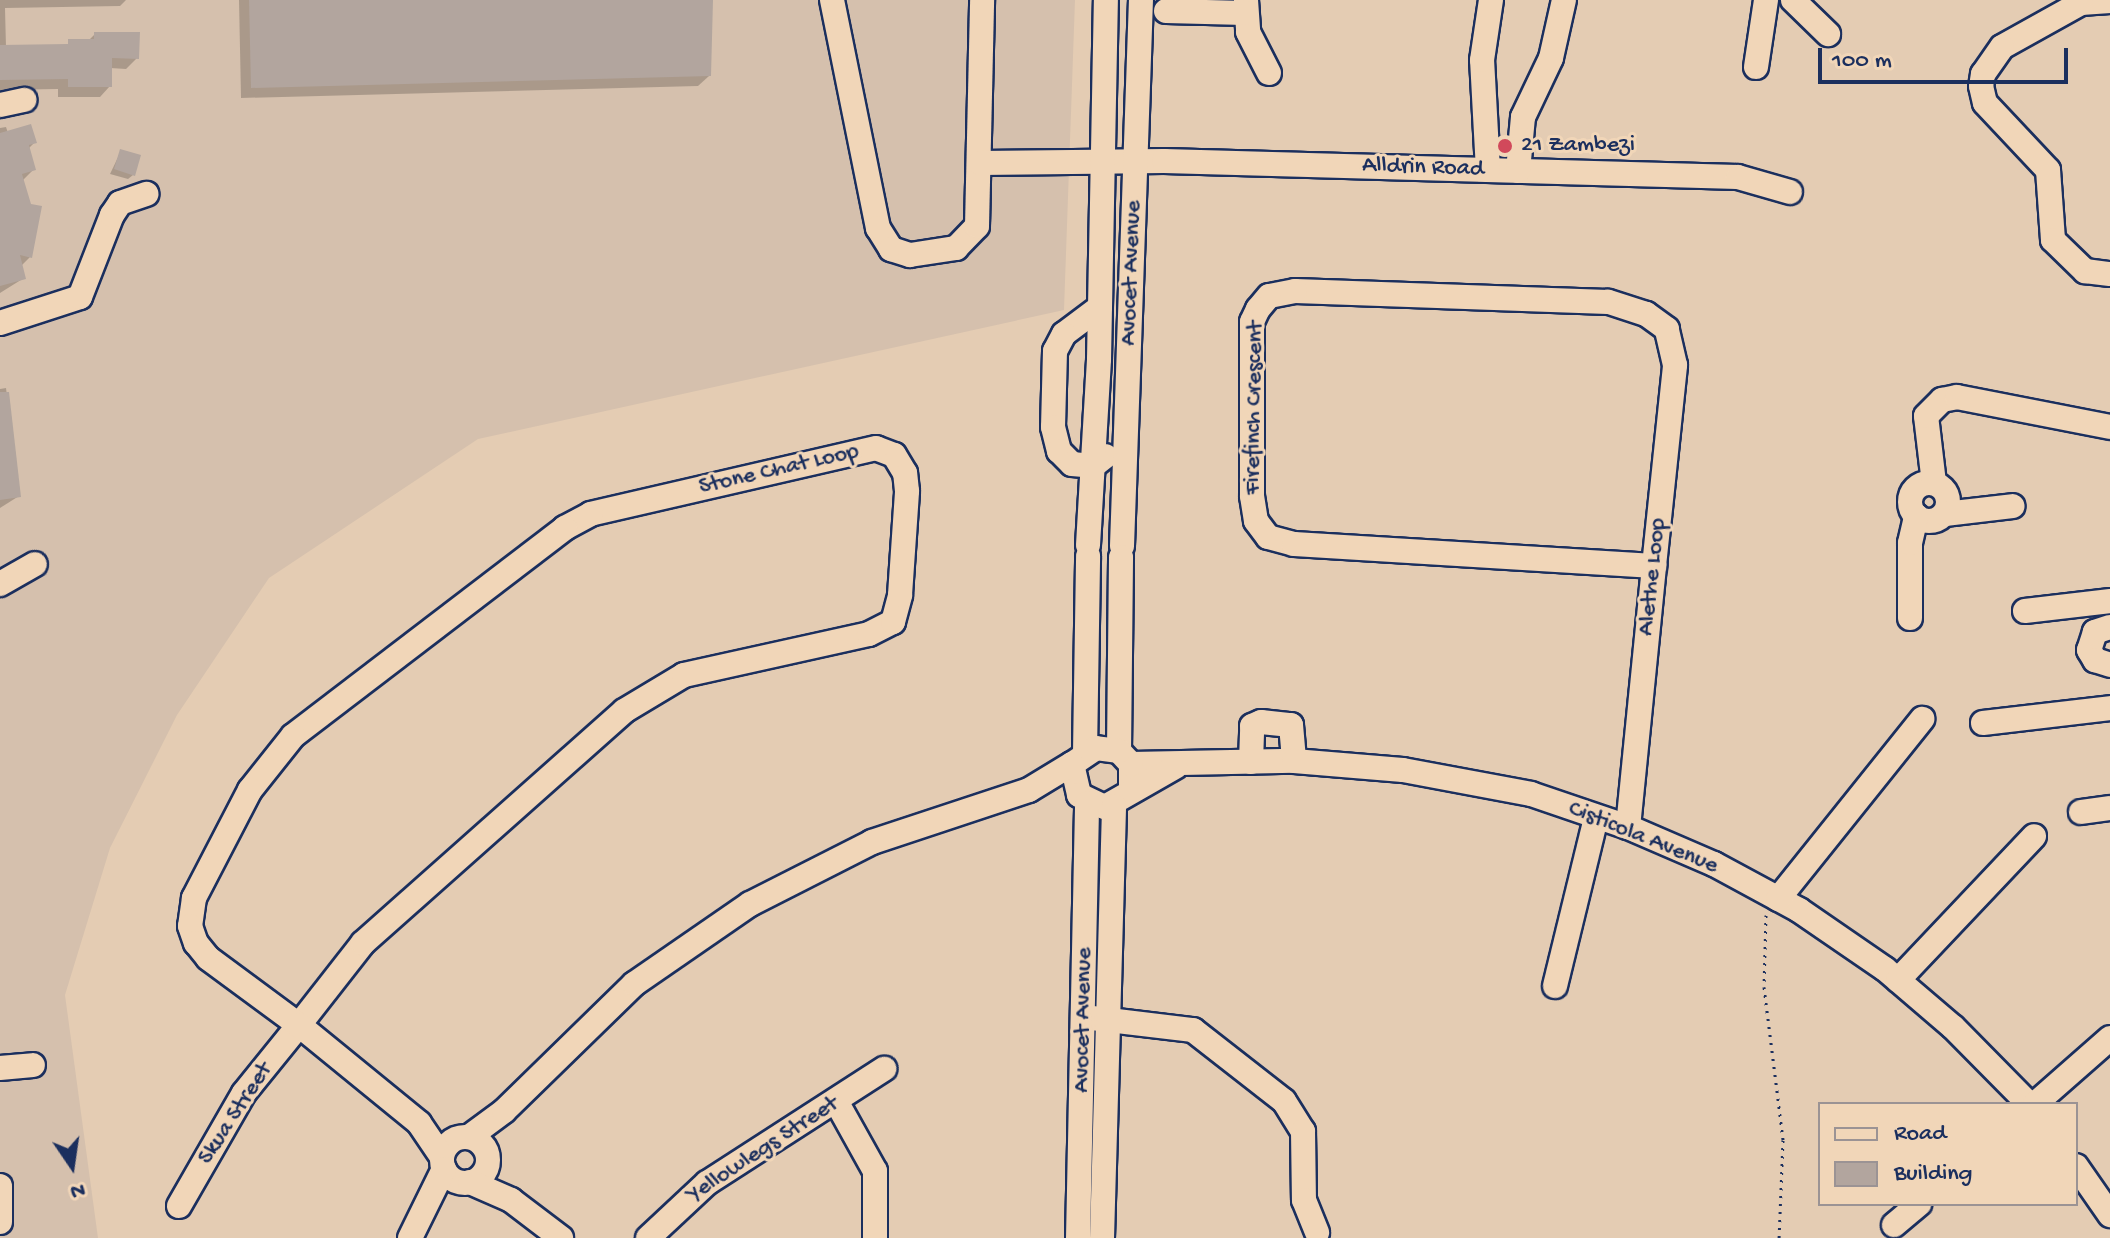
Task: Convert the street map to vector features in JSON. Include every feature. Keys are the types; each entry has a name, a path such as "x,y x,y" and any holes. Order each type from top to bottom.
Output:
{"street":[{"path":"832,0 885,243 897,252 915,255 952,249 967,240 977,226 982,0"},
{"name":"Avocet Avenue","path":"1102,1238 1096,1018 1078,759 1100,307 1106,0"},
{"name":"Avocet Avenue","path":"1078,1238 1096,1018 1124,777 1121,552 1141,0"},
{"path":"1488,170 1482,60 1491,0"},
{"path":"1518,171 1523,117 1551,58 1564,0"},
{"path":"1756,67 1766,0"},
{"path":"1793,0 1828,34"},
{"path":"2110,1 2081,3 2002,47 1983,74 1981,86 1985,103 2048,170 2053,240 2085,271 2110,274"},
{"path":"1166,11 1246,6 1248,32 1269,73"},
{"path":"0,105 24,100"},
{"name":"Alldrin Road","path":"980,163 1102,164 1136,161 1738,177 1790,192"},
{"path":"0,323 80,297 112,215 120,203 146,194"},
{"name":"Firefinch Crescent","path":"1654,566 1294,544 1268,537 1256,521 1252,496 1252,322 1269,296 1309,291 1608,302 1646,314 1667,329"},
{"path":"1100,307 1064,334 1053,361 1057,447 1072,464 1093,466 1112,448 1126,418"},
{"name":"Alethe Loop","path":"1628,827 1675,365 1667,329"},
{"path":"1945,514 1948,495 1934,483 1926,416 1942,400 1957,397 2110,427"},
{"name":"Stone Chat Loop","path":"299,1025 363,943 406,900 644,695 684,675 869,634 893,622 900,595 907,491 905,473 894,455 876,448 591,514 565,528 293,736 250,790 194,898 190,926 208,958 299,1025 465,1161"},
{"path":"1934,483 1912,493 1910,506 1916,516 1928,521 1945,514 2013,506"},
{"path":"1910,618 1910,543 1916,516"},
{"path":"0,584 35,564"},
{"path":"2025,611 2106,602 2108,627 2095,632 2089,650 2095,660 2110,665"},
{"path":"1983,723 2110,708"},
{"path":"1769,894 1922,719"},
{"path":"1251,762 1252,726 1261,722 1291,725 1294,761"},
{"path":"410,1238 425,1211 504,1111 634,984 750,904 872,842 1029,790 1096,748 1124,777 1083,799 1029,790"},
{"name":"Cisticola Avenue","path":"1124,777 1181,764 1294,761 1466,781 1531,794 1628,827 1714,864 1769,894 1903,985 2023,1101"},
{"path":"2081,812 2110,808"},
{"path":"1555,986 1596,818"},
{"path":"1903,985 2034,836"},
{"path":"1903,985 1996,897"},
{"path":"1096,1018 1193,1030 1295,1112 1305,1143 1304,1200 1317,1233"},
{"name":"Skua Street","path":"179,1206 244,1093 299,1025"},
{"path":"2023,1101 2110,1038"},
{"path":"0,1068 33,1065"},
{"name":"Yellowlegs Street","path":"648,1238 707,1183 884,1069"},
{"path":"836,1101 875,1171 875,1238"},
{"path":"465,1161 561,1238"},
{"path":"2078,1169 2110,1215"},
{"path":"0,1186 0,1222"},
{"path":"1894,1225 1917,1206"}],"path":[{"path":"1769,894 1762,949 1783,1140 1779,1238"}],"shaded area":[{"path":"0,0 1075,0 1064,310 478,439 269,578 177,715 110,848 65,995 98,1238 0,1238"}],"building":[{"path":"249,0 713,0 711,76 251,88"},
{"path":"94,32 140,32 139,59 112,58 112,87 68,87 68,79 0,80 0,45 68,44 68,39 94,39"},
{"path":"31,124 37,143 29,145 36,170 22,174 31,204 42,206 32,258 20,255 26,279 0,286 0,133"},
{"path":"120,149 141,155 135,176 114,169"},
{"path":"0,392 9,392 21,497 0,500"}],"place":[{"name":"21 Zambezi","path":"1505,146"}]}
